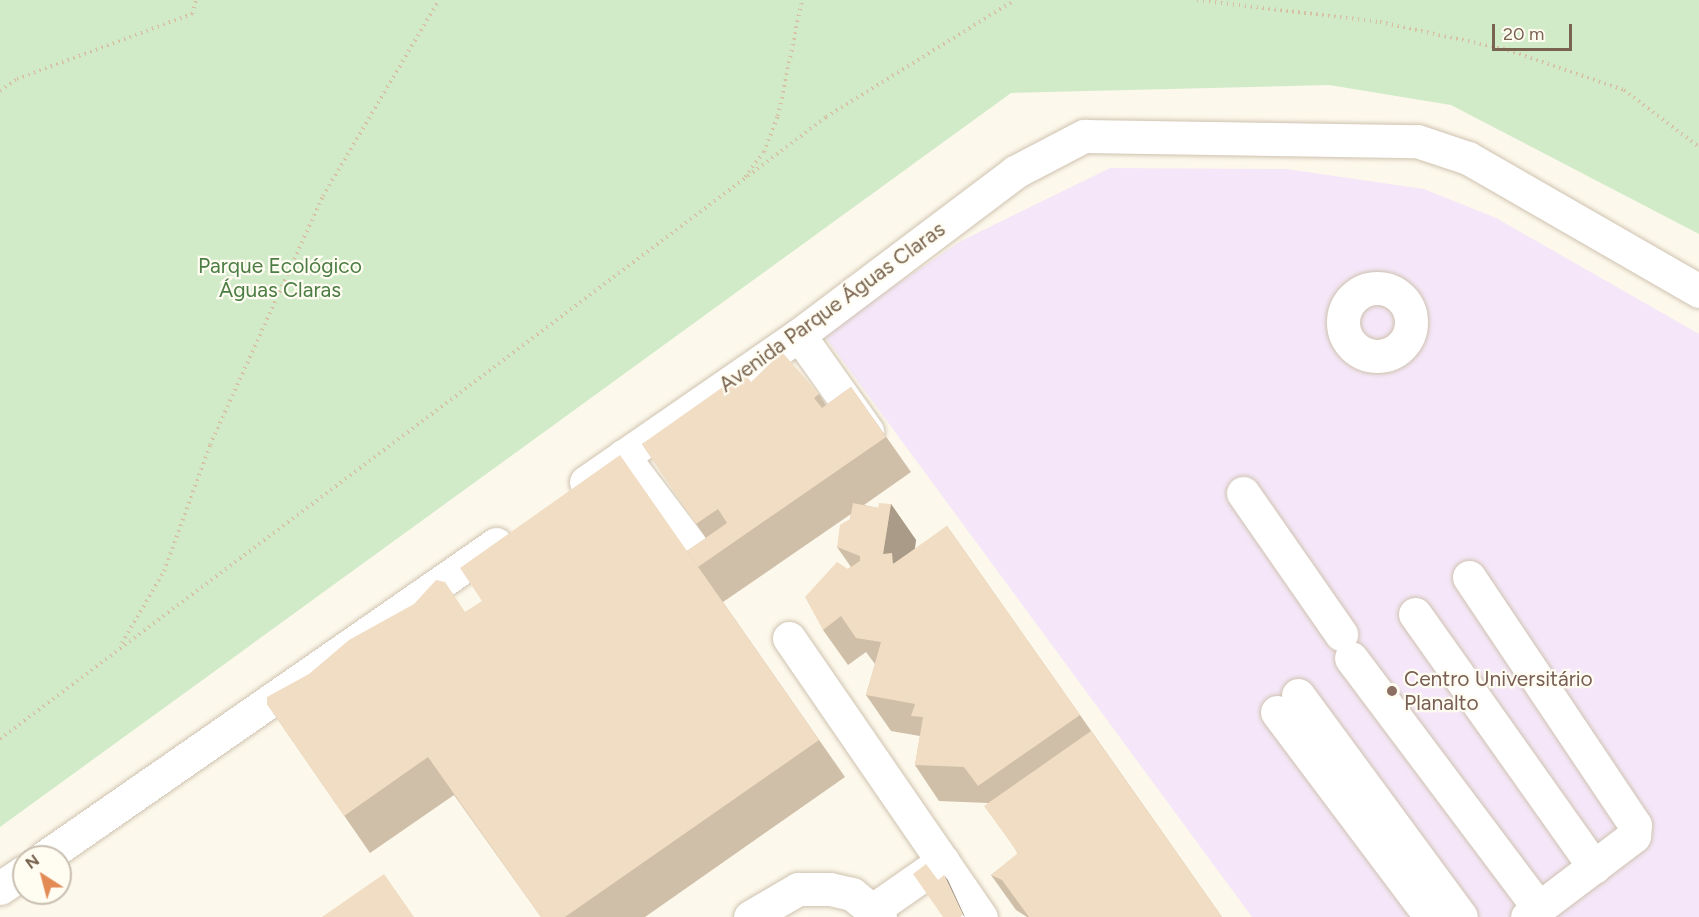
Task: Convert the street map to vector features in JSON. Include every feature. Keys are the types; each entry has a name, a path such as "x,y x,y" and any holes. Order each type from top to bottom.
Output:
{"street":[{"name":"Avenida Parque Águas Claras","path":"555,503 799,335 1015,172 1051,148 1095,135 1417,141 1468,158 1699,291"},
{"path":"799,335 886,456"},
{"path":"623,456 708,564 730,573 754,565"},
{"path":"1243,493 1346,646 1533,913 1634,836 1635,825 1469,577"},
{"path":"62,845 525,524"},
{"path":"1415,614 1594,867"},
{"path":"789,638 975,907 942,915"},
{"path":"1431,917 1287,703 1461,917"},
{"path":"750,917 798,890 852,894 877,913 943,861"}],"path":[{"path":"0,91 17,79 192,14 196,0"},
{"path":"120,647 164,571 210,445 323,196 439,0"},
{"path":"741,183 764,152 778,116 802,0"},
{"path":"0,739 826,117 1015,0"},
{"path":"1197,0 1380,22 1508,50 1624,90 1699,147"}],"shaded area":[{"name":"Centro Universitário Planalto","path":"1110,168 1286,169 1424,189 1496,218 1699,334 1699,917 1252,917 823,334 961,241"}],"green space":[{"name":"Parque Ecológico Águas Claras","path":"0,0 1699,0 1699,234 1451,105 1329,85 1011,93 0,827"}],"building":[{"path":"782,352 819,394 814,398 822,408 851,387 886,437 698,567 687,551 727,523 718,509 696,524 642,444 744,372 751,382"},
{"path":"620,455 819,740 565,917 541,917 428,757 344,816 267,704 267,697 309,674 349,640 414,604 436,580 445,582 465,612 482,601 460,568"},
{"path":"853,503 878,508 879,503 891,504 883,554 892,553 893,564 947,526 1080,715 978,786 964,767 915,765 923,717 911,716 915,704 866,695 881,642 856,638 841,616 823,630 805,597 837,562 848,569 860,561 860,556 837,547 840,525 850,519"},
{"path":"1091,731 1222,917 1029,917 1002,880 991,875 1018,853 984,806"},
{"path":"926,864 938,880 944,875 963,915 943,917 913,874"},
{"path":"384,874 414,917 322,917"}],"place":[{"name":"Centro Universitário Planalto","path":"1392,691"}]}
